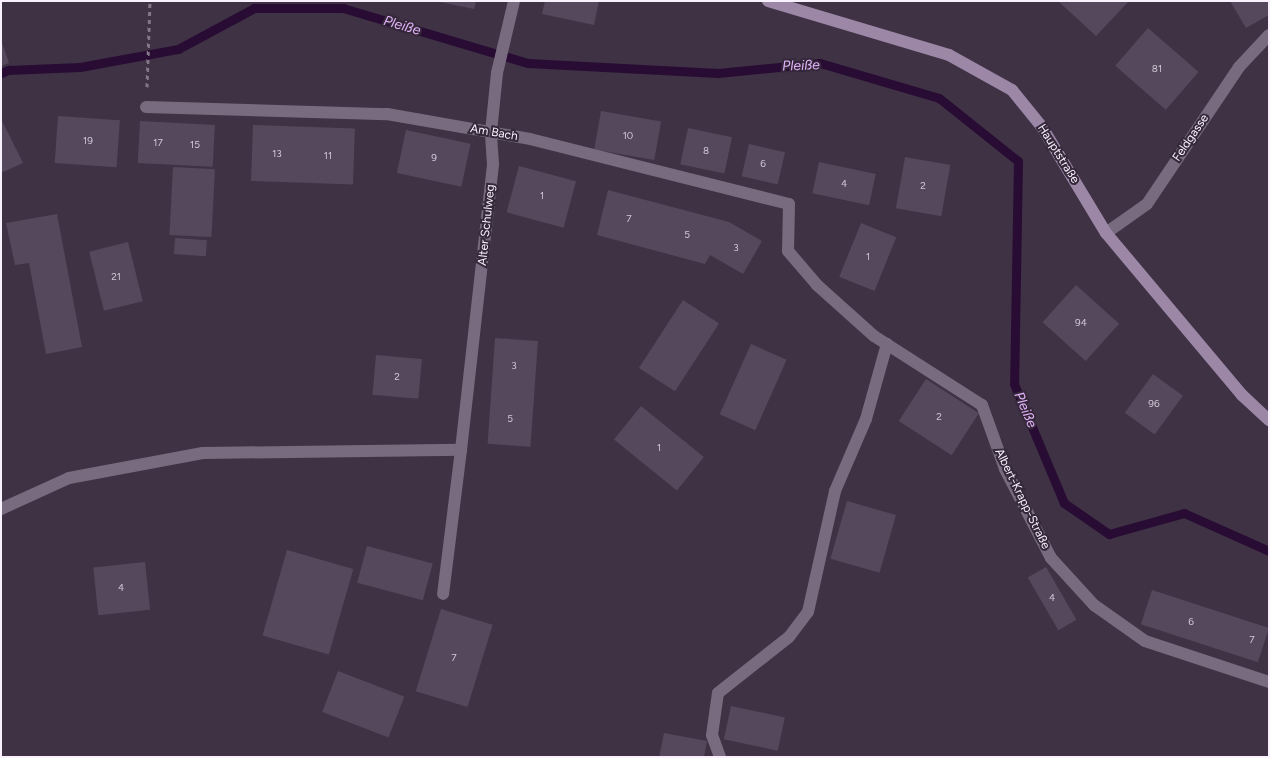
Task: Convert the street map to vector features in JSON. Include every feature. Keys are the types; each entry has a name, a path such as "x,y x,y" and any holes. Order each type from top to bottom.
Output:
{"main road":[{"name":"Hauptstraße","path":"768,1 949,55 1012,90 1042,127 1106,233 1242,395 1269,420"}],"street":[{"name":"Alter Schulweg","path":"443,594 493,164 491,132 497,73 514,1"},
{"name":"Feldgasse","path":"1106,233 1147,204 1240,67 1269,35"},
{"name":"Am Bach","path":"146,107 387,114 491,132 789,204 788,251"},
{"name":"Albert-Krapp-Straße","path":"788,251 817,284 887,344 982,405 1005,469 1051,558 1094,605 1145,641 1269,682"},
{"path":"720,757 712,735 718,693 789,637 808,612 835,491 866,419 887,344"},
{"path":"1,509 69,478 202,453 461,450"}],"path":[{"path":"147,78 146,36 150,1"}],"building":[{"path":"435,1 476,1 474,9"},
{"path":"545,1 599,1 594,25 542,14"},
{"path":"1058,1 1129,1 1096,36"},
{"path":"1230,1 1269,1 1269,15 1246,28"},
{"path":"1148,28 1199,72 1166,110 1115,66"},
{"path":"1,40 9,63 1,66"},
{"path":"601,111 661,122 654,160 594,149"},
{"path":"58,116 120,120 117,167 55,163"},
{"path":"1,119 23,163 1,173"},
{"path":"140,121 215,125 213,167 138,163"},
{"path":"253,125 355,129 353,185 251,181"},
{"path":"688,128 732,137 724,174 680,164"},
{"path":"406,130 471,144 461,187 397,173"},
{"path":"749,144 785,152 778,184 742,176"},
{"path":"905,157 950,165 941,216 896,208"},
{"path":"819,162 876,174 869,205 812,193"},
{"path":"519,166 576,181 564,228 507,212"},
{"path":"173,167 215,169 211,237 169,235"},
{"path":"608,190 729,222 762,241 743,274 710,255 705,264 597,235"},
{"path":"57,214 82,347 46,354 29,263 15,265 6,223"},
{"path":"861,223 896,237 875,291 839,277"},
{"path":"175,238 207,240 206,256 174,254"},
{"path":"128,242 143,301 104,311 89,252"},
{"path":"1076,285 1119,324 1086,361 1043,322"},
{"path":"683,300 719,323 675,391 639,368"},
{"path":"495,338 538,341 531,447 488,444"},
{"path":"751,344 787,360 755,430 720,414"},
{"path":"376,355 422,359 418,399 373,395"},
{"path":"1153,374 1183,396 1155,435 1125,413"},
{"path":"926,379 979,413 952,455 899,421"},
{"path":"641,406 704,457 677,490 614,439"},
{"path":"847,501 896,515 879,573 830,559"},
{"path":"367,546 433,564 423,600 357,583"},
{"path":"287,550 353,569 329,655 262,636"},
{"path":"145,562 150,610 98,615 93,567"},
{"path":"1046,567 1076,620 1058,630 1028,578"},
{"path":"1152,590 1269,628 1258,662 1141,624"},
{"path":"441,609 493,625 467,707 416,691"},
{"path":"338,671 404,696 389,738 322,712"},
{"path":"731,706 785,717 778,751 724,739"},
{"path":"664,733 707,741 704,757 659,757"}],"waterway":[{"name":"Pleiße","path":"1,73 8,70 80,67 178,49 254,8 343,8 528,63 718,73 820,63 939,98 1018,161 1014,384 1064,503 1109,534 1184,513 1269,551"}]}
